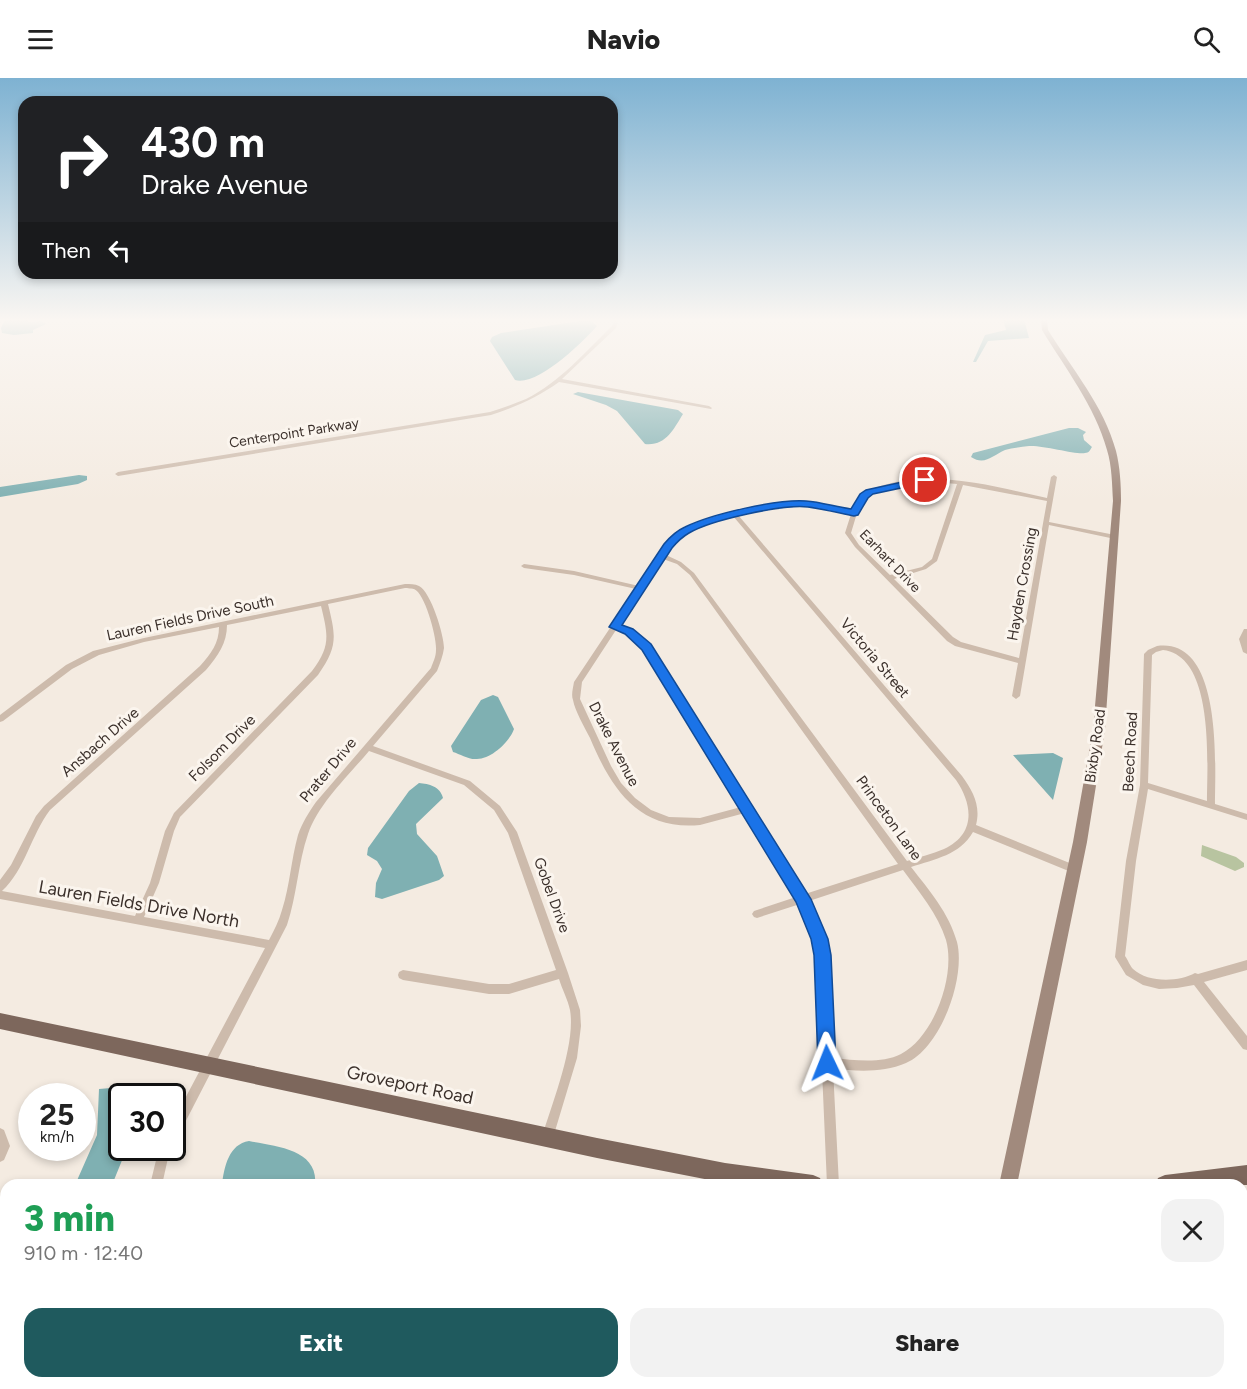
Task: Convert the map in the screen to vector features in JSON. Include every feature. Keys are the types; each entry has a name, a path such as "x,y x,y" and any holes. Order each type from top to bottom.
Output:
{"main road":[{"name":"Groveport Road","path":"0,1021 548,1137 725,1173 769,1179"},
{"path":"1214,1179 1247,1175"}],"street":[{"name":"Centerpoint Parkway","path":"118,474 491,413 525,403 559,380"},
{"path":"560,380 709,408"},
{"name":"Bixby Road","path":"1009,1179 1074,869 1099,729 1117,484 1112,445 1101,420 1076,380"},
{"name":"Hayden Crossing","path":"1016,696 1054,477"},
{"name":"Earhart Drive","path":"1021,661 950,639 888,578 849,537 848,533 854,513 864,496 874,490 931,479 961,482 1050,500"},
{"path":"888,578 924,568 935,560 961,482"},
{"name":"Drake Avenue","path":"747,809 705,821 667,820 640,809 622,792 576,699 578,682 661,556 676,537 688,529 701,523 798,503 854,513"},
{"name":"Victoria Street","path":"735,515 965,785 975,811 971,827"},
{"path":"1047,522 1114,537"},
{"name":"Princeton Lane","path":"661,556 679,562 692,574 905,865 943,919 951,942 953,969 940,1016 923,1044 905,1058 882,1064 855,1066 827,1063"},
{"path":"524,566 574,573 639,588"},
{"name":"Lauren Fields Drive South","path":"0,719 69,667 96,653 405,586"},
{"name":"Prater Drive","path":"186,1110 282,925 291,899 298,849 304,826 319,804 429,675 440,658 442,645 423,592 416,586 405,586"},
{"name":"Folsom Drive","path":"137,921 152,893 163,858 168,831 177,814 315,673 327,656 331,631 324,603"},
{"name":"Ansbach Drive","path":"0,888 14,868 39,818 62,794 198,673 218,651 224,631 223,624"},
{"path":"615,627 629,632 647,647 803,899 820,939 833,1179"},
{"path":"1247,631 1243,639 1247,652"},
{"name":"Beech Road","path":"1211,804 1206,696 1192,662 1181,652 1159,648 1148,654 1144,785 1131,861 1120,957 1134,976 1150,984 1165,985 1247,965"},
{"name":"Gobel Drive","path":"367,747 467,783 496,808 517,844 573,1002 576,1026 571,1054 548,1137"},
{"path":"1144,785 1247,817"},
{"path":"757,914 955,847 962,842 971,827 1074,869"},
{"name":"Lauren Fields Drive North","path":"0,895 271,945"},
{"path":"403,975 489,989 509,989 563,973"},
{"path":"1195,978 1247,1046"},
{"path":"0,1134 4,1146 0,1156"},
{"path":"157,1179 161,1161"}],"green space":[{"path":"1202,845 1236,857 1244,863 1244,867 1235,871 1201,856"}],"water":[{"path":"578,392 678,410 683,414 664,440 645,444 617,411 573,394"},
{"path":"1069,428 1078,428 1086,432 1083,435 1084,440 1092,447 1088,452 1029,446 1005,450 985,460 971,457 973,453"},
{"path":"79,475 87,476 87,480 78,484 0,497 0,487"},
{"path":"493,695 498,697 514,729 509,739 494,753 483,758 471,759 453,752 451,746 481,700"},
{"path":"1053,753 1063,758 1053,800 1013,755"},
{"path":"419,783 437,788 442,794 443,798 416,824 417,834 437,856 444,876 439,880 382,899 375,897 376,883 382,869 377,861 367,855 368,848 409,791"},
{"path":"108,1088 108,1161 122,1161 114,1179 78,1179 86,1161 96,1161 99,1089"},
{"path":"249,1141 293,1151 310,1164 314,1179 223,1179 232,1151 242,1143"}],"route":[{"path":"827,1063 820,939 803,899 647,647 636,636 615,627 668,547 676,537 688,529 717,519 798,503 854,513 864,496 874,490 925,480"}]}
